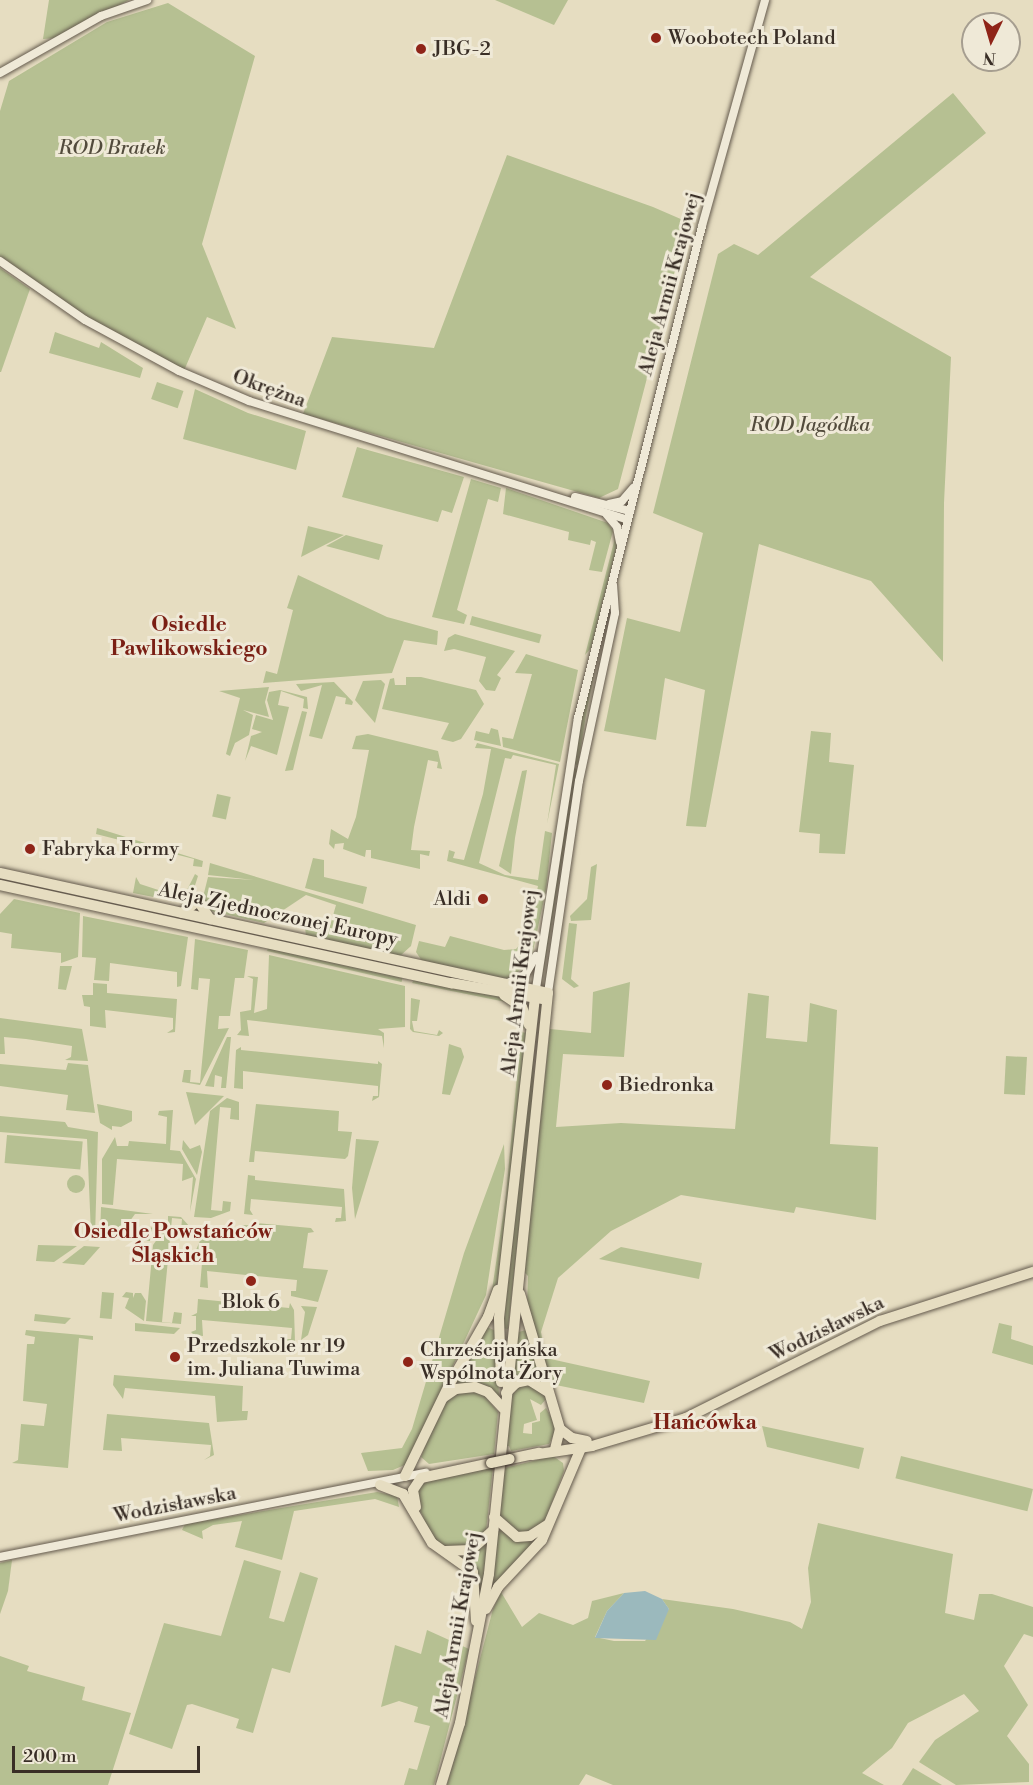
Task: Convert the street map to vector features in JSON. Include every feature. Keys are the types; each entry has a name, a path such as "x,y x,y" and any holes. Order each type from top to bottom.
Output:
{"main road":[{"name":"Aleja Zjednoczonej Europy","path":"0,873 182,913 198,901 210,919 508,983 535,994"},
{"name":"Aleja Zjednoczonej Europy","path":"3,887 495,990 547,996"},
{"path":"192,937 204,930"},
{"path":"495,990 519,1004 531,1031"},
{"name":"Aleja Armii Krajowej","path":"505,1396 498,1337 535,994"},
{"name":"Aleja Armii Krajowej","path":"441,1785 460,1723 482,1613 493,1530 503,1408 547,996"},
{"path":"405,1476 488,1317 506,1267"},
{"name":"Wodzisławska","path":"424,1476 584,1445 642,1431 696,1414 880,1321 1033,1272"},
{"path":"517,1277 522,1309 560,1429 555,1451 567,1463 567,1475"},
{"path":"505,1396 522,1381 535,1382 548,1392"},
{"path":"444,1398 456,1389 475,1387 488,1392 503,1408"},
{"path":"482,1613 498,1587 542,1540 567,1475 584,1445 560,1429"},
{"path":"417,1514 413,1490 424,1476 419,1464 419,1449"},
{"path":"380,1485 403,1494 431,1540 474,1575 477,1640"},
{"path":"494,1517 517,1537 530,1536 548,1525"},
{"path":"444,1551 471,1550 493,1530"}],"street":[{"path":"0,73 101,16 147,0"},
{"name":"Aleja Armii Krajowej","path":"535,994 573,747 612,579 765,0"},
{"name":"Okrężna","path":"0,261 85,320 183,373 295,416 629,515"},
{"path":"620,549 617,527 604,507 624,500 640,476"},
{"name":"Aleja Armii Krajowej","path":"547,996 581,768 615,614 612,579"},
{"path":"508,983 527,972 541,946"},
{"name":"Wodzisławska","path":"0,1557 405,1476 424,1476"},
{"name":"Wodzisławska","path":"358,1487 424,1476"}],"green space":[{"path":"49,0 129,0 56,38 43,39"},
{"path":"495,0 568,0 554,25"},
{"name":"ROD Bratek","path":"168,3 255,56 202,244 236,329 207,317 183,373 85,320 0,261 0,111 9,81 107,22"},
{"name":"ROD Jagódka","path":"953,93 986,133 810,277 951,357 944,503 943,662 871,581 759,544 706,827 686,826 705,690 665,678 656,740 604,731 627,618 680,632 703,533 653,513 718,254 734,244 758,255"},
{"path":"507,155 653,207 683,220 686,229 618,489 599,498 303,414 332,337 434,348"},
{"path":"0,268 30,289 1,372 0,372"},
{"path":"55,332 99,348 101,342 143,368 140,378 49,353"},
{"path":"157,382 183,391 178,408 151,399"},
{"path":"195,389 248,413 306,431 296,470 183,439"},
{"path":"357,447 464,477 452,513 442,510 438,522 342,497"},
{"path":"471,479 501,488 498,502 488,499 457,610 467,615 464,624 432,617"},
{"path":"506,488 608,523 613,531 602,572 589,570 596,542 591,540 590,545 568,540 569,532 503,514"},
{"path":"308,526 344,535 301,557"},
{"path":"616,534 617,546 591,648 585,655"},
{"path":"346,535 383,545 379,560 326,546"},
{"path":"298,575 387,617 438,631 437,645 404,640 392,673 263,683 266,671 277,674 293,610 287,608"},
{"path":"472,616 542,635 539,643 470,625"},
{"path":"455,634 515,651 497,675 501,678 495,691 486,690 479,681 486,657 454,649 444,651 448,638"},
{"path":"526,654 578,670 560,762 503,747 502,737 513,739 532,674 515,673"},
{"path":"595,669 578,765 573,764 579,728"},
{"path":"406,677 421,677 476,690 484,704 461,739 453,742 441,739 449,723 382,709 390,679 394,678 395,685 406,685"},
{"path":"381,680 385,684 375,723 355,700 363,681"},
{"path":"334,682 353,702 352,705 345,704 346,698 336,696 322,739 309,736 322,685 301,691 296,684"},
{"path":"269,687 265,702 269,717 243,710 253,715 249,735 235,743 230,756 226,754 240,698 219,691"},
{"path":"280,690 307,697 308,709 303,708 304,699 281,691 278,705 289,707 277,755 251,746 245,761 251,736 262,732 252,729 256,715 273,720 267,700 269,692"},
{"path":"302,711 307,712 293,770 285,771"},
{"path":"491,728 498,730 501,746 474,740 476,731 489,734"},
{"path":"811,731 831,733 829,762 854,765 845,854 819,853 820,834 799,832"},
{"path":"368,734 438,751 442,769 437,768 438,762 428,760 414,827 411,850 430,851 429,856 420,854 420,869 371,858 371,850 366,850 365,857 343,849 344,843 335,844 334,849 329,844 331,829 348,839 356,817 369,750 352,749 356,736"},
{"path":"477,743 559,764 547,824 556,765 513,755 511,759 505,758 479,863 505,875 538,880 545,831 552,833 546,890 531,960 509,980 422,961 416,952 419,941 445,947 450,936 504,950 516,949 528,935 538,886 447,861 449,850 455,852 453,858 464,860 483,794 491,749 475,748"},
{"path":"572,767 577,769 543,975 553,887"},
{"path":"527,770 511,874 499,866 522,771"},
{"path":"217,794 231,797 226,819 212,816"},
{"path":"97,828 203,861 202,867 193,866 194,859 96,834"},
{"path":"313,858 324,860 324,877 367,887 363,904 305,888"},
{"path":"210,863 416,925 411,946 400,956 306,936 305,927 328,933 336,905 306,895 264,923 207,910 202,901 208,877 254,880 208,875"},
{"path":"597,864 591,920 571,921 570,916 587,899 591,867"},
{"path":"195,874 198,876 189,904 133,893 136,877 140,884 183,898"},
{"path":"14,899 80,913 78,957 61,963 61,953 11,948 12,934 0,932 0,914"},
{"path":"83,916 188,937 181,986 177,987 177,972 110,963 109,981 94,980 96,958 82,957"},
{"path":"569,923 577,924 571,979 579,986 574,988 562,979"},
{"path":"195,939 248,950 244,978 235,978 230,1016 219,1016 218,1029 229,1028 200,1085 182,1082 184,1070 191,1070 190,1082 200,1083 210,979 199,978 198,990 191,989"},
{"path":"268,947 402,978 402,982 267,951"},
{"path":"269,955 405,986 405,1027 378,1029 384,1033 384,1048 382,1036 247,1020 249,1036 237,1035 241,1030 240,1012 251,1010 253,979 247,976 258,977 254,1013 267,1009"},
{"path":"60,966 72,966 66,990 58,989"},
{"path":"415,978 502,996 518,1006 528,1028 520,1028 515,1009 506,1002 412,983"},
{"path":"630,982 624,1057 563,1054 556,1127 621,1123 735,1129 748,993 769,996 766,1038 807,1042 810,1003 837,1010 830,1144 878,1147 876,1220 796,1207 794,1213 681,1195 611,1231 558,1278 541,1332 546,1358 650,1381 644,1403 551,1384 527,1306 528,1276 524,1272 550,1029 591,1033 593,992"},
{"path":"93,983 107,984 107,993 177,999 175,1032 167,1033 173,1029 173,1018 105,1010 106,1028 90,1026 90,1007 84,1006 82,995 93,995"},
{"path":"411,998 420,1000 417,1021 412,1021 414,1031 437,1035 439,1030 443,1033 439,1036 413,1032 410,1029"},
{"path":"0,1018 82,1029 88,1061 65,1060 71,1057 72,1046 4,1037 5,1054 0,1054"},
{"path":"521,1032 527,1033 497,1288 481,1320 492,1290 506,1195"},
{"path":"534,1034 533,1100 508,1329 501,1328"},
{"path":"227,1037 231,1037 226,1088 221,1088 222,1077 215,1075 214,1087 205,1086"},
{"path":"449,1044 461,1048 464,1057 450,1095 442,1094"},
{"path":"241,1047 241,1050 378,1064 378,1061 382,1064 379,1097 372,1101 373,1096 378,1096 378,1086 243,1071 243,1089 234,1088 236,1050"},
{"path":"1006,1056 1027,1057 1025,1095 1004,1094"},
{"path":"68,1063 88,1065 95,1113 66,1110 68,1095 0,1086 0,1064 66,1070"},
{"path":"186,1092 224,1096 195,1125"},
{"path":"227,1098 239,1102 239,1120 230,1119 231,1108 220,1107 211,1210 222,1211 223,1201 231,1202 230,1211 211,1218 194,1217 210,1111"},
{"path":"97,1104 132,1111 132,1121 121,1127 112,1126 112,1130 100,1123"},
{"path":"256,1104 339,1111 338,1131 352,1132 348,1156 345,1159 255,1151 254,1162 249,1162"},
{"path":"173,1110 170,1150 180,1151 196,1179 190,1212 193,1177 182,1181 183,1164 117,1159 113,1205 102,1204 102,1159 115,1137 117,1146 128,1146 129,1141 166,1144 167,1117 158,1115 159,1111"},
{"path":"0,1116 65,1122 68,1127 98,1132 95,1237 91,1234 87,1139 0,1132"},
{"path":"7,1135 83,1142 80,1170 5,1163"},
{"path":"356,1139 379,1141 355,1219 352,1188"},
{"path":"183,1140 190,1149 200,1145 202,1152 197,1175 182,1149"},
{"path":"504,1144 505,1169 486,1295 407,1464 393,1470 368,1471 361,1453 402,1448 412,1429 464,1253"},
{"path":"76,1175 82,1178 85,1184 82,1190 76,1193 70,1190 67,1184 70,1178"},
{"path":"248,1175 255,1176 255,1180 344,1189 346,1221 335,1222 336,1218 341,1218 342,1207 251,1199 250,1210 253,1215 244,1214"},
{"path":"101,1207 153,1214 135,1214 127,1225 130,1235 125,1238 100,1236"},
{"path":"168,1216 181,1217 190,1227 190,1231 181,1230 182,1219 172,1218 162,1322 172,1323 174,1312 182,1313 181,1324 146,1321 153,1245 168,1224"},
{"path":"166,1220 150,1241 129,1239"},
{"path":"256,1223 311,1228 314,1232 308,1233 303,1268 328,1270 318,1302 291,1296 291,1291 296,1291 297,1280 207,1271 208,1288 200,1287 203,1251 196,1250 202,1236 244,1225 256,1226"},
{"path":"38,1245 77,1246 54,1262 36,1261"},
{"path":"84,1246 100,1247 84,1265 62,1263"},
{"path":"621,1247 702,1263 699,1279 599,1259"},
{"path":"102,1292 114,1293 112,1319 100,1318"},
{"path":"126,1292 133,1293 133,1298 135,1293 141,1293 146,1301 144,1321 125,1308 129,1298 122,1297"},
{"path":"198,1299 289,1308 290,1303 294,1310 295,1342 285,1344 285,1339 291,1339 292,1328 202,1320 203,1336 194,1335 191,1332 196,1330 196,1316 191,1316 197,1313"},
{"path":"301,1306 317,1307 308,1335 301,1340 305,1312"},
{"path":"35,1314 71,1318 65,1324 34,1321"},
{"path":"135,1323 180,1328 174,1334 135,1331"},
{"path":"999,1323 1012,1326 1011,1339 1033,1346 1033,1365 992,1353"},
{"path":"485,1326 496,1331 499,1397 477,1383 454,1386"},
{"path":"26,1330 93,1336 93,1340 79,1338 68,1468 12,1463 18,1460 21,1424 44,1426 47,1404 23,1401 27,1344 34,1344 35,1337 25,1335"},
{"path":"526,1330 542,1381 532,1377 512,1382 515,1333"},
{"path":"114,1375 243,1386 242,1411 248,1411 247,1420 217,1422 215,1396 125,1388 123,1399 113,1385"},
{"path":"529,1385 542,1391 546,1399 541,1405 530,1399 537,1420 524,1424 523,1433 532,1434 532,1423 540,1421 540,1413 546,1408 554,1422 554,1434 549,1444 511,1451 509,1446 504,1446 508,1399 519,1387"},
{"path":"469,1391 483,1394 498,1412 494,1454 429,1464 421,1457 428,1436 446,1402 457,1393"},
{"path":"107,1414 209,1423 214,1455 204,1460 210,1456 211,1445 121,1438 122,1451 103,1450"},
{"path":"762,1426 864,1448 859,1469 767,1447"},
{"path":"553,1456 563,1463 564,1471 545,1521 535,1531 520,1533 508,1528 499,1513 501,1469"},
{"path":"901,1456 1033,1489 1027,1511 895,1478"},
{"path":"493,1467 486,1531 470,1546 451,1548 440,1544 431,1535 415,1499 420,1483"},
{"path":"377,1492 397,1496 399,1507 375,1499 294,1511 282,1560 235,1547 242,1521 213,1525 202,1531 203,1539 182,1530 185,1524"},
{"path":"818,1523 953,1554 945,1613 974,1620 979,1594 992,1594 1033,1607 1033,1637 1024,1634 1004,1666 1028,1705 1007,1736 1029,1764 1029,1782 956,1785 919,1762 935,1740 979,1711 964,1694 908,1723 892,1748 862,1773 884,1785 613,1785 586,1774 579,1785 447,1785 493,1609 501,1592 522,1627 539,1613 573,1625 588,1618 592,1601 624,1593 607,1611 595,1637 614,1641 645,1641 669,1609 662,1599 733,1609 790,1622 802,1629 811,1602 808,1568"},
{"path":"497,1528 519,1541 538,1538 489,1592"},
{"path":"487,1544 482,1591 479,1591 460,1557"},
{"path":"12,1560 8,1591 0,1614 0,1563"},
{"path":"244,1560 281,1571 269,1618 284,1622 300,1572 318,1578 290,1673 272,1668 253,1733 236,1728 239,1719 192,1704 187,1705 172,1749 129,1734 164,1623 221,1636"},
{"path":"427,1630 469,1649 434,1785 404,1785 409,1768 417,1770 430,1726 414,1722 418,1707 399,1701 381,1707 395,1645 421,1654"},
{"path":"0,1656 29,1666 27,1671 85,1687 82,1700 131,1713 108,1785 0,1785"},
{"path":"913,1768 942,1785 902,1785"}],"water":[{"path":"645,1591 662,1599 669,1609 656,1640 595,1638 607,1611 624,1593"}],"place":[{"name":"Woobotech Poland","path":"656,38"},
{"name":"JBG-2","path":"421,49"},
{"name":"Fabryka Formy","path":"30,849"},
{"name":"Aldi","path":"483,899"},
{"name":"Biedronka","path":"607,1085"},
{"name":"Blok 6","path":"251,1281"},
{"name":"Przedszkole nr 19 im. Juliana Tuwima","path":"175,1357"},
{"name":"Chrześcijańska Wspólnota Żory","path":"408,1362"}],"district":[{"name":"Osiedle Pawlikowskiego","path":"189,637"},
{"name":"Osiedle Powstańców Śląskich","path":"173,1244"},
{"name":"Hańcówka","path":"705,1423"}]}
